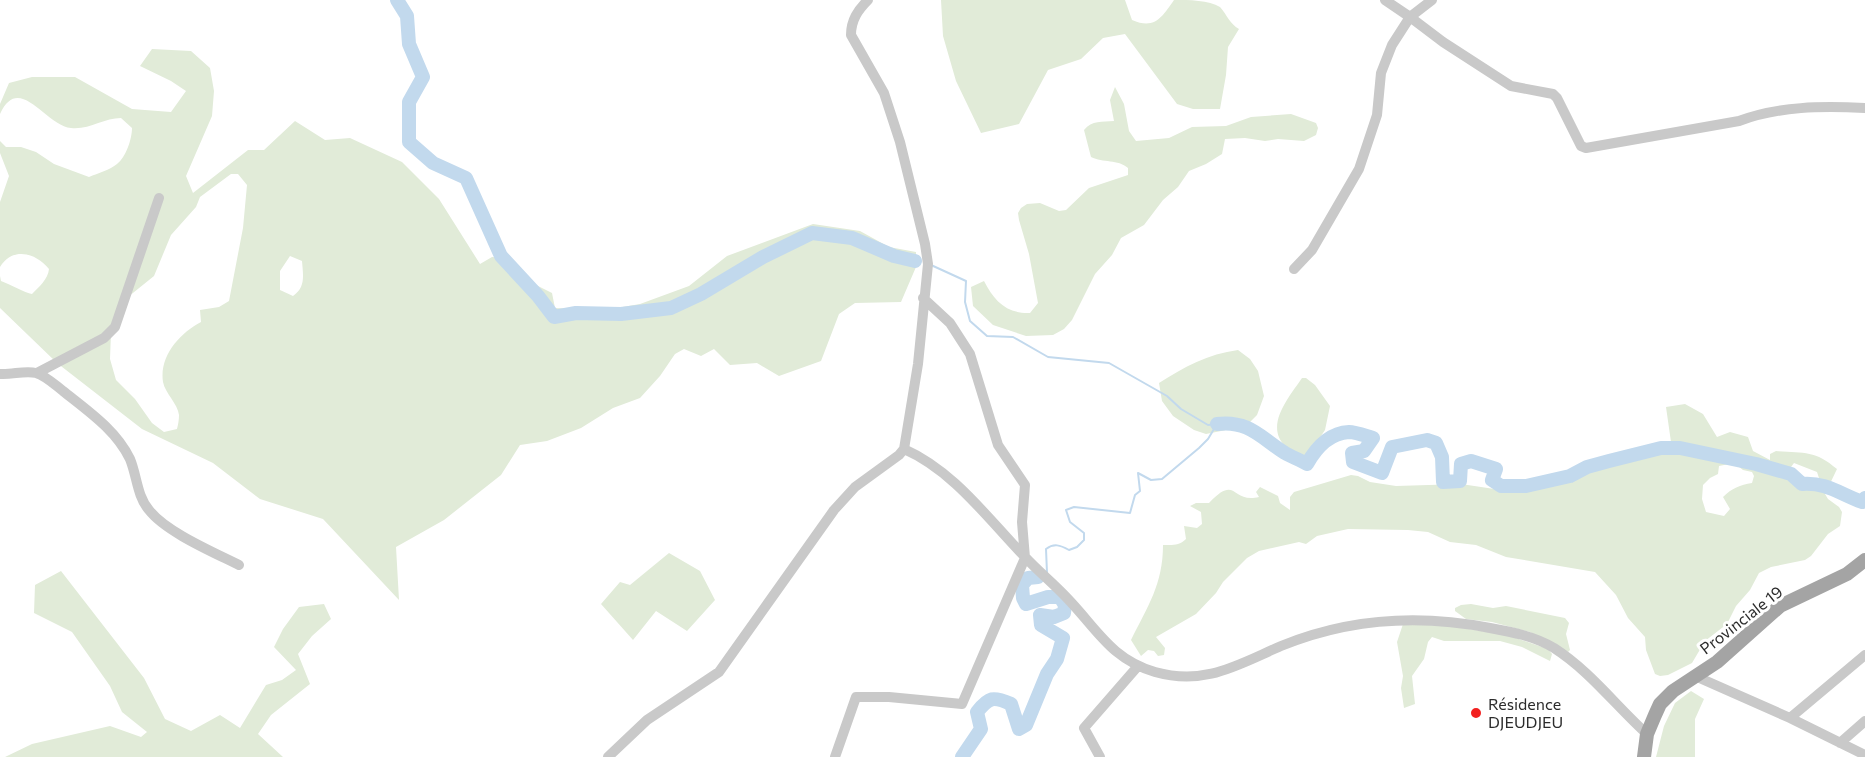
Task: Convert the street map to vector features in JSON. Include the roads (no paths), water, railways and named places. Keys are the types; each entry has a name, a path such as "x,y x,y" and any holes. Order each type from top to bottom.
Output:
{"main road":[{"name":"Provinciale 19","path":"1644,757 1647,734 1660,704 1673,692 1716,662 1780,606 1847,574 1865,560"}],"street":[{"path":"608,757 647,720 719,672 834,510 855,487 904,449 918,364 927,264 925,244 900,142 884,93 851,35 854,18 868,0"},
{"path":"1385,0 1511,86 1553,94 1581,146 1586,148 1738,122 1761,113 1808,107 1865,108"},
{"path":"1294,269 1312,250 1359,169 1377,115 1381,73 1392,45 1410,17 1432,0"},
{"path":"37,374 105,338 115,327 159,198"},
{"path":"835,757 856,697 889,697 962,704 1025,558 1022,522 1025,485 998,445 970,354 950,323 923,298"},
{"path":"0,374 37,374 92,413 111,431 129,457 137,477 140,495 149,511 164,524 239,565"},
{"path":"904,449 933,465 959,487 1025,558 1066,596 1109,646 1122,658 1138,666 1158,673 1205,676 1220,673 1283,645 1339,627 1407,620 1472,624 1528,636 1554,648 1601,688 1647,734"},
{"path":"1790,718 1865,655"},
{"path":"1100,757 1084,728 1138,666"},
{"path":"1695,676 1790,718 1865,755"},
{"path":"1840,743 1865,721"}],"waterway":[{"path":"397,0 407,16 409,44 423,77 409,102 409,142 433,163 466,178 501,256 554,317 576,313 621,314 671,308 701,294 763,257 812,233 852,238 894,256 915,261"},
{"path":"931,265 966,281 965,302 970,321 987,336 1013,337 1048,357 1109,363 1167,396 1181,409 1208,425 1217,424"},
{"path":"1217,424 1228,423 1246,427 1285,453 1307,464 1319,447 1329,438 1349,432 1361,434 1373,438 1364,451 1352,453 1353,462 1382,473 1392,447 1427,440 1436,443 1442,457 1443,482 1460,481 1461,464 1471,461 1496,469 1492,480 1501,486 1526,486 1570,476 1587,467 1661,448 1680,448 1791,474 1802,484 1826,487 1862,502 1865,498"},
{"path":"1047,573 1046,549 1057,545 1069,550 1077,547 1084,540 1084,533 1070,522 1066,510 1074,507 1130,513 1135,495 1140,491 1138,473 1151,480 1162,479 1199,448 1217,424"},
{"path":"962,757 981,729 977,712 988,701 995,699 1011,704 1019,729 1026,725 1047,674 1057,659 1063,638 1041,625 1040,615 1054,617 1064,613 1065,605 1060,597 1048,597 1026,604 1022,585 1028,578 1038,577"}],"place":[{"name":"Résidence DJEUDJEU","path":"1476,713"}]}
